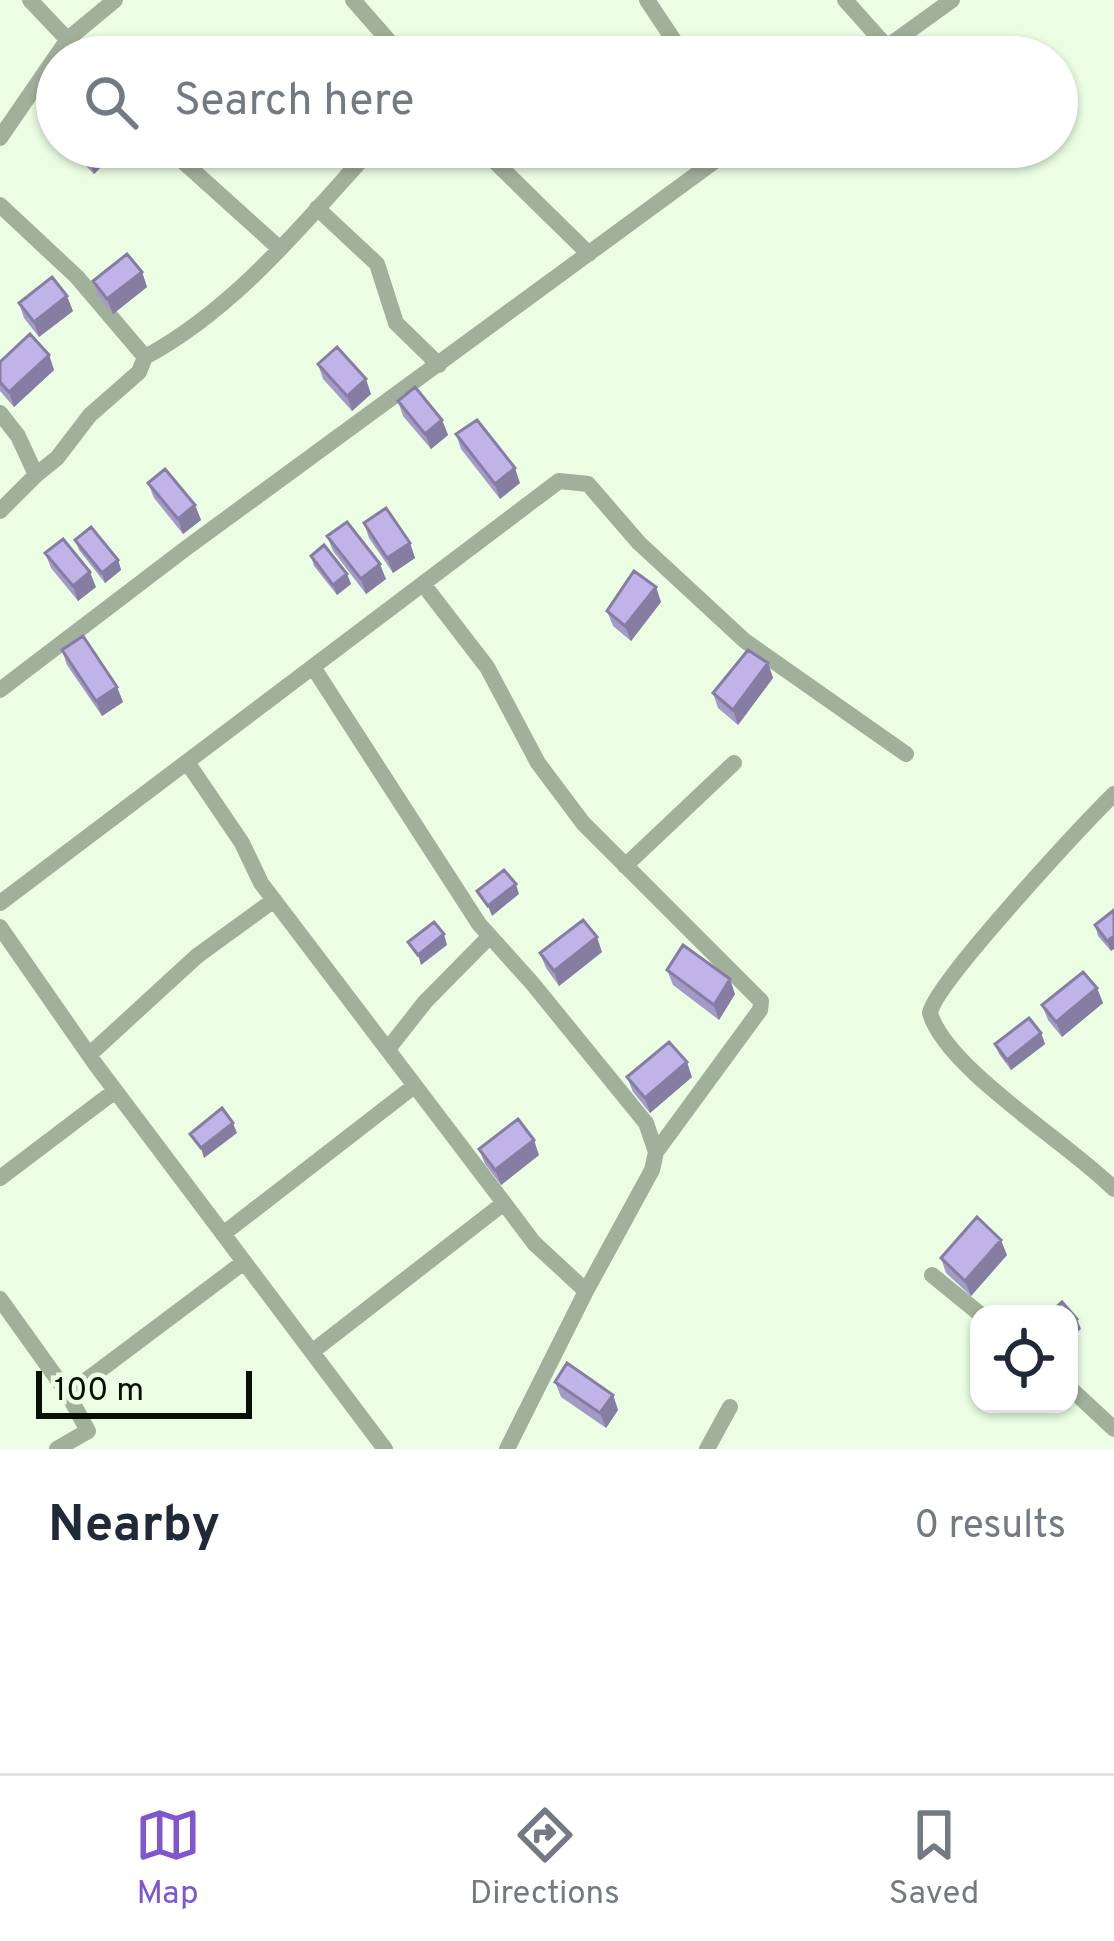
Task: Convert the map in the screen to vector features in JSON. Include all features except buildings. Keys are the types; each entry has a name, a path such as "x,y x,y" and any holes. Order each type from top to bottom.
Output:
{"street":[{"path":"30,0 65,36"},
{"path":"72,36 115,0"},
{"path":"353,0 385,36"},
{"path":"647,0 671,36"},
{"path":"845,0 869,36"},
{"path":"902,36 952,0"},
{"path":"0,138 36,86"},
{"path":"190,168 279,248"},
{"path":"0,511 139,372 145,357 188,334 279,248 353,168"},
{"path":"501,168 589,254"},
{"path":"0,691 185,549 706,168"},
{"path":"0,205 77,278 145,357"},
{"path":"316,208 376,264 396,323 439,365"},
{"path":"0,413 18,436 36,475"},
{"path":"0,903 559,481 588,484 639,542 745,641 906,754"},
{"path":"423,584 487,667 538,763 583,823 761,1000 760,1010 656,1152 652,1170 507,1449"},
{"path":"313,667 490,937 646,1123 656,1152"},
{"path":"187,762 242,843 261,883 413,1087 534,1243 586,1291"},
{"path":"625,866 734,764"},
{"path":"1114,794 934,998 931,1013 947,1043 1114,1189"},
{"path":"88,1055 211,945 274,900"},
{"path":"0,927 88,1055 385,1449"},
{"path":"388,1049 424,1002 490,937"},
{"path":"223,1234 413,1087"},
{"path":"0,1178 115,1090"},
{"path":"313,1351 504,1203"},
{"path":"68,1394 244,1262"},
{"path":"932,1274 970,1306"},
{"path":"0,1299 101,1449"},
{"path":"1078,1396 1114,1429"},
{"path":"707,1449 730,1407"},
{"path":"57,1449 88,1431"}]}
